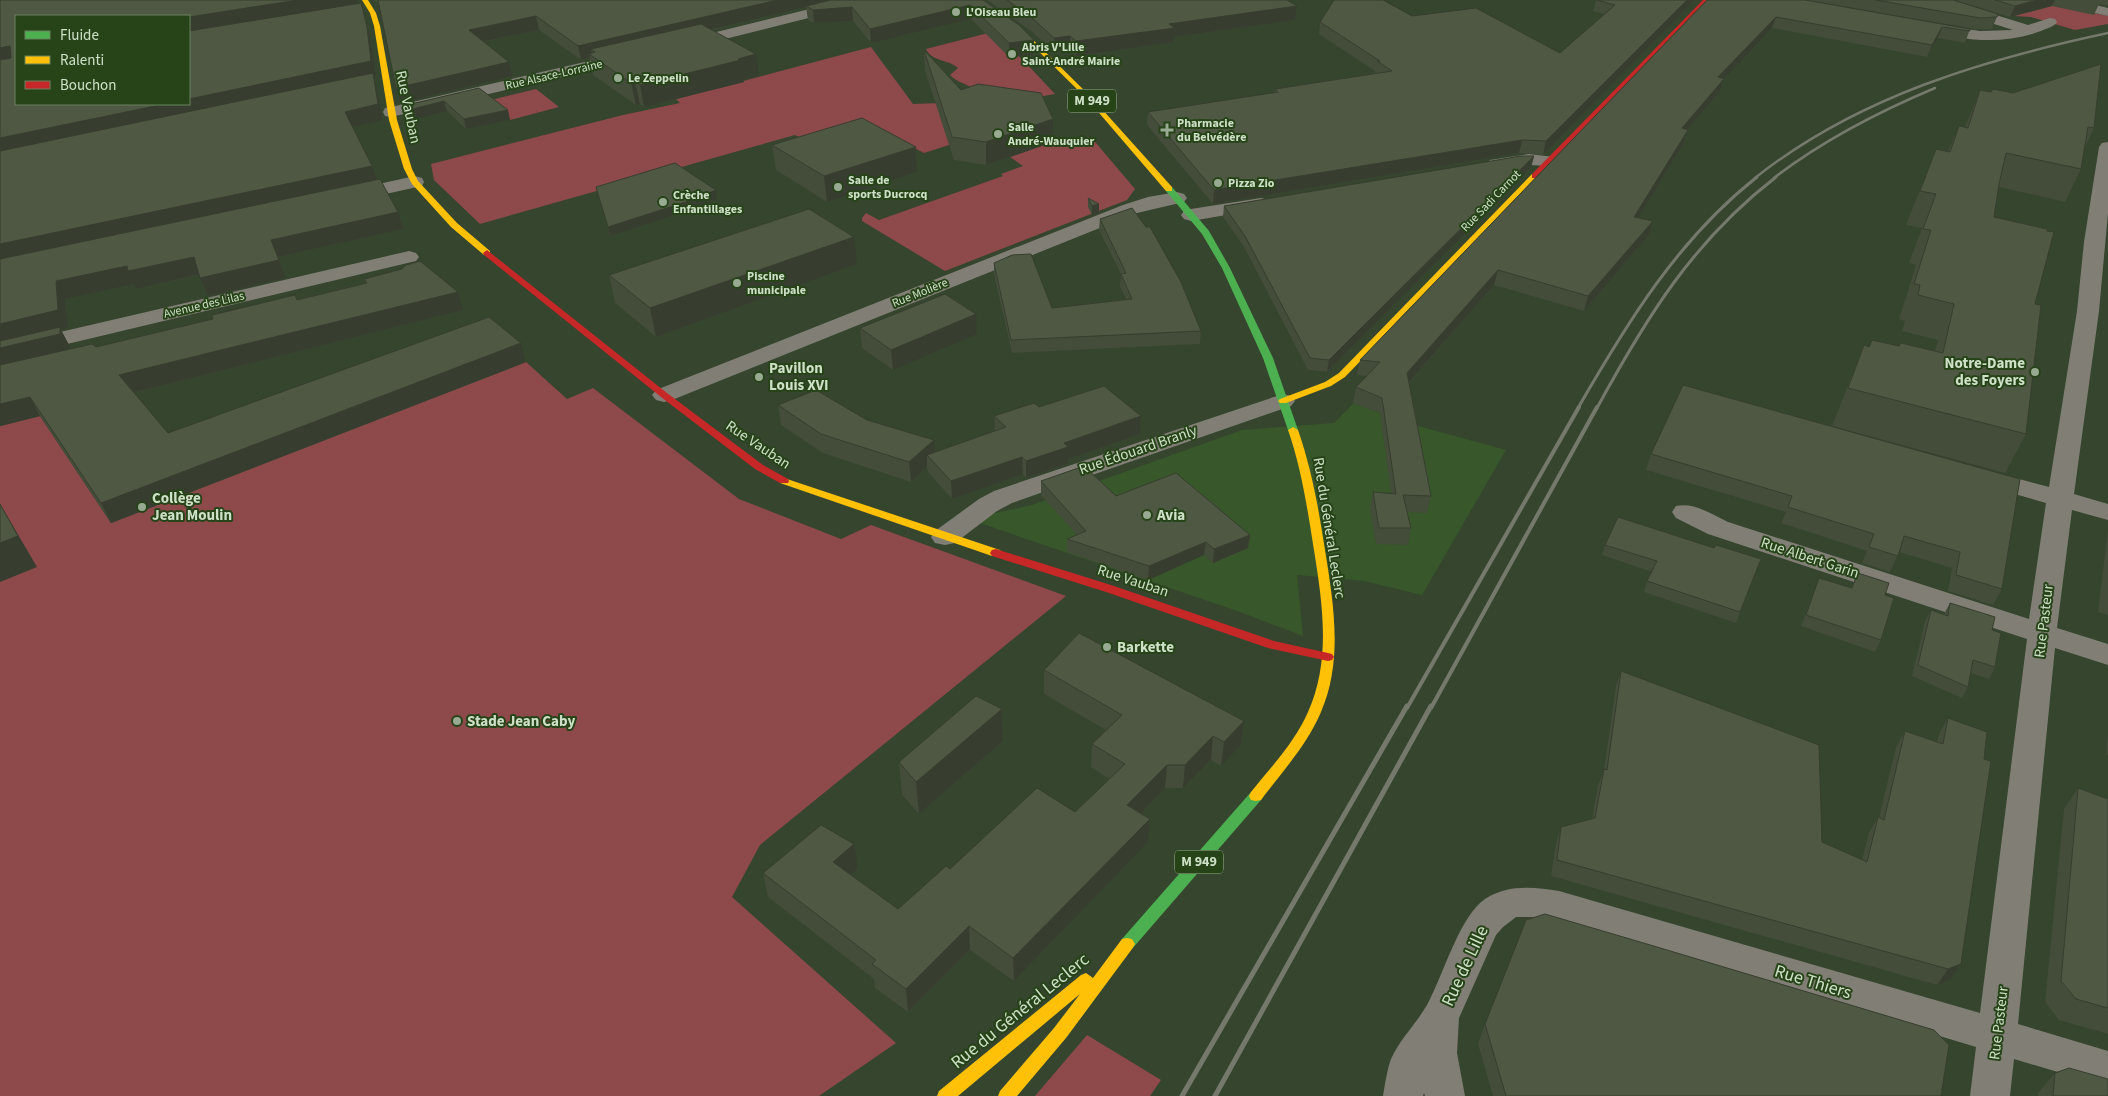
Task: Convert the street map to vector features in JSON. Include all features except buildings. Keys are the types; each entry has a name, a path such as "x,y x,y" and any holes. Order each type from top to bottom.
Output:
{"street":[{"path":"666,48 863,0"},
{"name":"Rue du Général Leclerc","path":"975,0 1011,24 1046,55 1090,99 1191,215 1206,234 1226,268 1268,358 1304,461 1326,589 1328,657 1324,690 1316,712 1304,732 1250,804 1118,954 1060,1033 1006,1096"},
{"name":"Rue Sadi Carnot","path":"1283,401 1328,384 1342,376 1548,161 1706,0"},
{"path":"1933,0 2029,30"},
{"path":"2056,0 2108,12"},
{"path":"357,11 368,5 385,7"},
{"name":"Rue Vauban","path":"368,5 376,16 379,81 391,112 410,175 415,182 463,234 664,395 759,467 780,478 945,537 1110,589 1272,645 1328,657"},
{"path":"1914,25 1989,37 2010,36 2050,22"},
{"name":"Rue Alsace-Lorraine","path":"391,112 647,53"},
{"name":"Rue Pasteur","path":"1990,1096 2042,634 2082,340 2088,311 2094,242 2108,147"},
{"path":"1480,167 1529,159 1548,161"},
{"path":"328,201 415,182"},
{"name":"Rue Molière","path":"664,395 1130,209 1148,203 1177,198"},
{"path":"1191,215 1276,202"},
{"name":"Avenue des Lilas","path":"0,353 409,257"},
{"name":"Rue Édouard Branly","path":"945,537 988,505 1003,497 1283,401"},
{"path":"1959,470 2108,512"},
{"name":"Rue Albert Garin","path":"1685,512 1718,528 2108,655"},
{"name":"Rue Thiers","path":"1517,901 1559,906 2108,1069"},
{"name":"Rue de Lille","path":"1403,1096 1410,1062 1440,1018 1482,926 1489,915 1501,906 1517,901"},
{"name":"Rue du Général Leclerc","path":"945,1096 1118,954"},
{"name":"Rue de Lille","path":"1440,1018 1437,1052 1445,1096"}],"shaded area":[{"path":"2029,0 2108,16 2108,24 2075,30 2031,17 2014,16"},
{"path":"992,32 1025,62 1055,94 1038,97 949,145 924,153 868,124 808,142 795,135 480,224 434,180 431,164 623,115 680,103 676,99 871,47 913,104 941,103 973,89 950,75 958,68 932,56 926,49"},
{"path":"536,89 559,107 510,120 487,101"},
{"path":"1091,137 1135,189 1127,200 945,271 862,221 866,213 879,220 1003,176 1001,174 1023,166 1010,157 1053,142"},
{"name":"Stade Jean Caby","path":"526,362 567,399 593,388 739,499 841,539 871,525 1066,596 760,845 732,897 896,1043 819,1096 0,1096 0,426 40,416 111,523"},
{"path":"1354,403 1400,421 1506,450 1422,595 1364,581 1297,575 1303,636 1240,612 968,519 1032,505 1242,430 1334,423"},
{"path":"1087,1035 1161,1080 1150,1096 1035,1096"}],"railway":[{"path":"1755,178 1794,150 1835,125 1922,85 2014,56 2108,33"},
{"path":"1774,178 1831,139 1935,88"},
{"path":"1578,408 1635,314 1656,284 1703,227 1757,177"},
{"path":"1597,408 1653,312 1696,254 1720,227 1776,177"},
{"path":"1407,708 1579,407"},
{"path":"1431,708 1597,407"},
{"path":"1182,1096 1407,706"},
{"path":"1215,1096 1431,706"}],"traffic: fast":[{"path":"1169,189 1206,233 1226,268 1268,358 1293,430"},
{"path":"1127,944 1256,796"}],"traffic: slow":[{"path":"365,0 373,13 377,26 393,120 408,169 415,182 454,225 487,253"},
{"path":"975,0 1025,35 1090,99 1169,189"},
{"path":"1283,401 1328,384 1342,375 1535,176"},
{"path":"1256,796 1296,744 1310,722 1322,691 1327,671 1329,650 1328,608 1306,473 1293,430"},
{"path":"784,481 996,553"},
{"path":"1006,1096 1060,1033 1127,944"},
{"path":"945,1096 1086,980"}],"traffic: jam":[{"path":"1535,176 1706,0"},
{"path":"487,253 664,395 759,467 784,481"},
{"path":"996,553 1110,589 1272,645 1328,657"}],"place":[{"name":"L'Oiseau Bleu","path":"956,12"},
{"name":"Abris V'Lille Saint-André Mairie","path":"1012,54"},
{"name":"Le Zeppelin","path":"618,78"},
{"name":"Pharmacie du Belvédère","path":"1167,130"},
{"name":"Salle André-Wauquier","path":"998,134"},
{"name":"Pizza Zio","path":"1218,183"},
{"name":"Salle de sports Ducrocq","path":"838,187"},
{"name":"Crèche Enfantillages","path":"663,202"},
{"name":"Piscine municipale","path":"737,283"},
{"name":"Notre-Dame des Foyers","path":"2035,372"},
{"name":"Pavillon Louis XVI","path":"759,377"},
{"name":"Collège Jean Moulin","path":"142,507"},
{"name":"Avia","path":"1147,515"},
{"name":"Barkette","path":"1107,647"},
{"name":"Stade Jean Caby","path":"457,721"}]}
